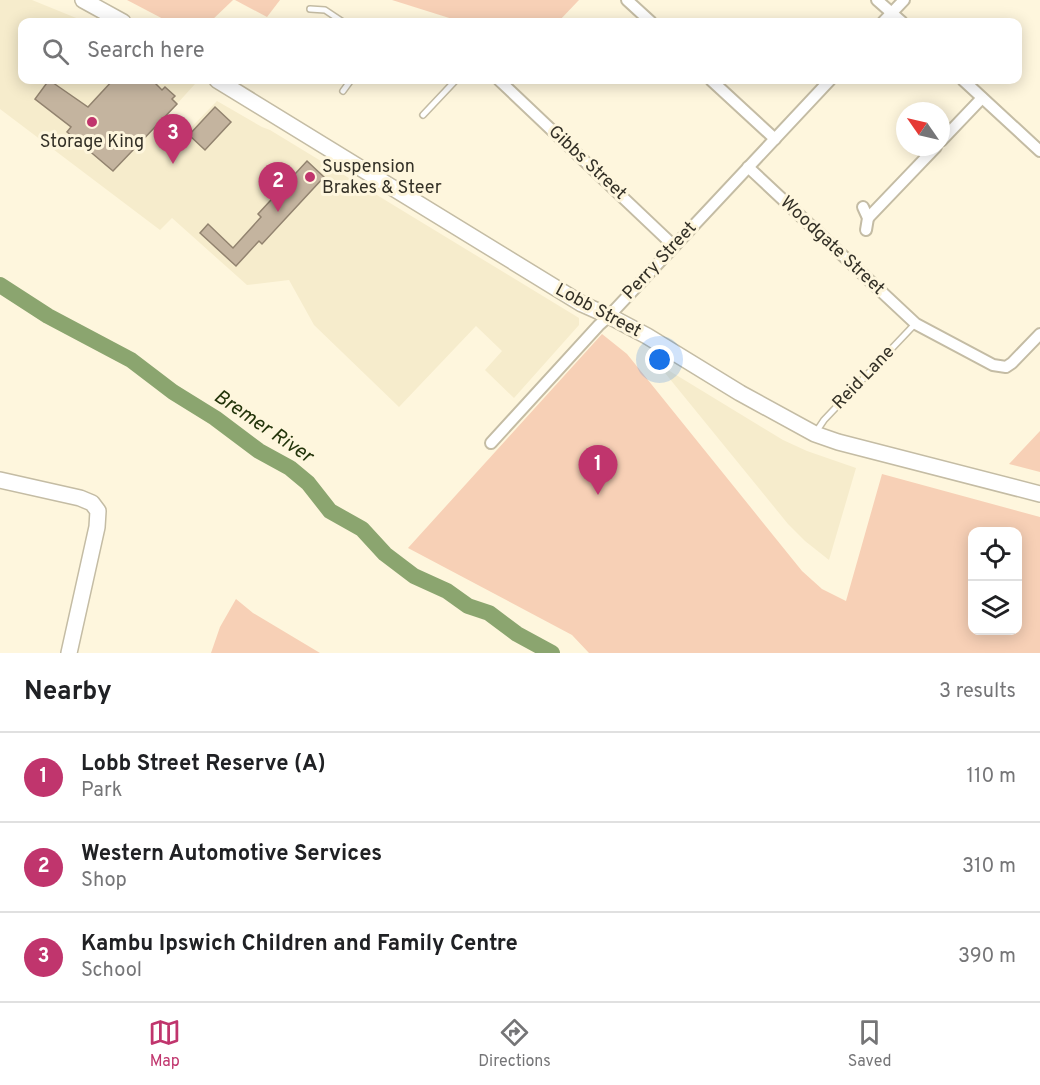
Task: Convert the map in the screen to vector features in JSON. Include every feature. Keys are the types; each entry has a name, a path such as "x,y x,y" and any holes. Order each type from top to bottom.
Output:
{"main road":[{"path":"83,0 116,18"},
{"name":"Lobb Street","path":"224,84 582,304 609,316 815,434 849,445 1040,494"},
{"path":"0,480 80,498 96,507 99,516 69,653"}],"street":[{"path":"627,0 647,18"},
{"path":"877,0 898,18"},
{"path":"887,18 904,0"},
{"name":"Gibbs Street","path":"503,84 674,246"},
{"path":"715,84 775,138"},
{"name":"Perry Street","path":"491,442 826,84"},
{"path":"967,84 1040,152"},
{"path":"950,132 982,98"},
{"path":"868,218 927,156"},
{"name":"Woodgate Street","path":"748,167 916,324 993,365 1006,367 1040,334"},
{"path":"863,207 868,218 866,230"}],"lane":[{"path":"310,9 325,10 338,18"},
{"path":"343,91 348,84"},
{"path":"423,115 452,84"},
{"name":"Reid Lane","path":"815,434 824,420 916,324"}],"shaded area":[{"path":"0,0 32,0 76,18 18,18 18,84 195,84 156,127 176,143 217,101 270,130 579,318 579,325 514,398 485,370 502,351 476,326 399,407 314,325 289,280 247,285 172,218 160,230 0,109"},
{"path":"127,0 233,0 214,18 161,18"},
{"path":"235,0 280,0 267,17"},
{"path":"392,0 579,0 562,18 449,18"},
{"path":"602,334 627,354 802,571 822,589 846,601 882,474 1040,517 1040,653 589,653 572,635 408,548"},
{"path":"668,370 783,440 856,468 829,560 788,524 665,373"},
{"path":"1040,431 1040,472 1009,464"},
{"path":"236,599 253,613 320,653 211,653 220,627"}],"building":[{"path":"46,84 55,84 88,107 109,84 156,84 162,90 165,87 175,96 172,99 177,104 113,171 67,132 71,127 35,99"},
{"path":"215,107 231,122 205,150 189,135"},
{"path":"307,161 324,177 262,244 259,241 236,266 200,233 208,224 233,248 261,217 258,214"}],"waterway":[{"name":"Bremer River","path":"0,285 48,316 131,360 259,451 290,468 308,483 330,511 362,529 385,554 414,576 447,591 468,606 489,613 517,634 552,653"}],"place":[{"name":"Storage King","path":"92,122"},
{"name":"Kambu Ipswich Children and Family Centre","path":"173,164"},
{"name":"Suspension Brakes & Steer","path":"310,177"},
{"name":"Western Automotive Services","path":"278,212"},
{"name":"Lobb Street Reserve (A)","path":"598,495"}]}
